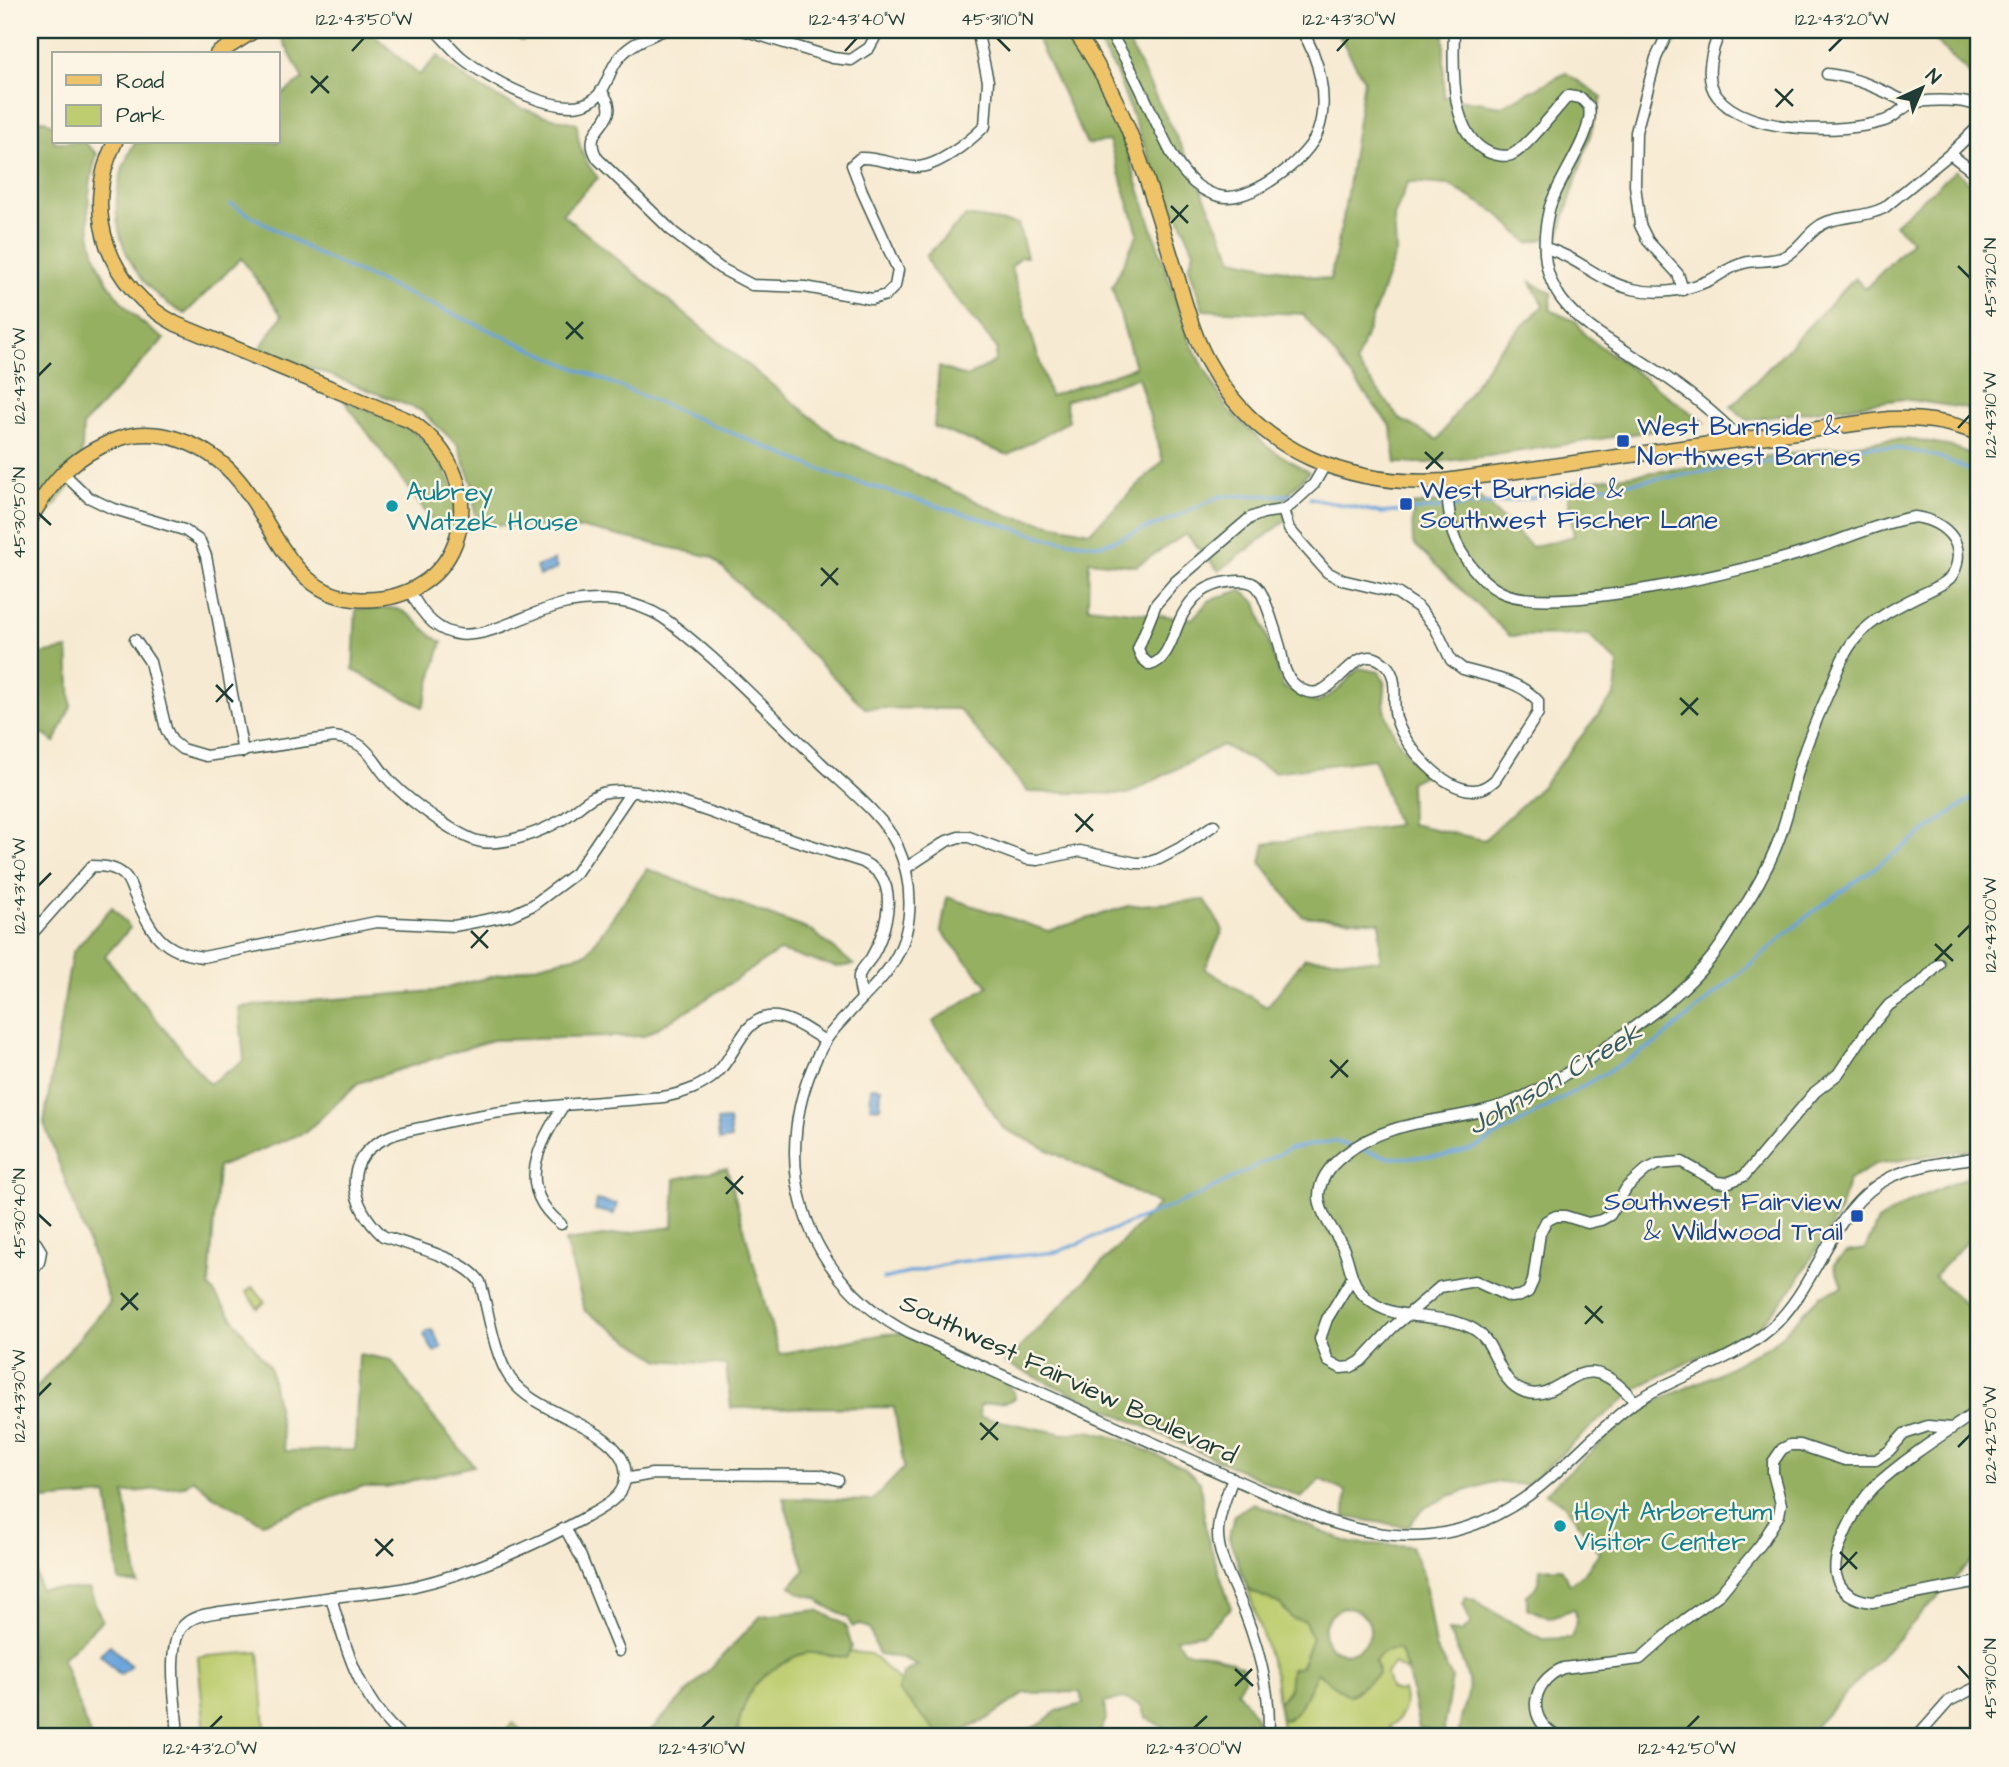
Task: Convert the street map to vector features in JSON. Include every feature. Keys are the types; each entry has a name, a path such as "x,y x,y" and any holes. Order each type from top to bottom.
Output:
{"main road":[{"path":"220,52 255,30"},
{"path":"1074,30 1105,76 1124,117 1194,329 1210,366 1227,392 1255,422 1289,448 1325,465 1350,474 1381,480 1445,481 1906,419 1931,420 1979,434"},
{"path":"30,519 51,484 85,454 122,438 156,434 180,440 208,453 229,470 246,489 285,554 303,574 335,594 376,599 410,591 428,579 445,561 456,541 461,522 461,492 455,472 431,437 410,421 176,324 156,313 125,283 114,263 101,223 101,188 114,144"}],"street":[{"path":"435,30 460,56 527,96 570,105 592,100 601,91 625,51 638,41 664,30"},
{"path":"743,30 833,58 851,60 869,48 879,30"},
{"path":"601,91 610,109 609,115 593,135 592,150 674,233 720,268 752,285 805,287 872,299 886,295 895,286 898,270 852,165 860,158 875,158 916,167 940,159 966,144 985,126 988,81 977,30"},
{"path":"1108,30 1131,68 1176,163 1195,184 1217,196 1228,198 1245,195 1258,188 1295,162 1313,144 1321,117 1321,79 1311,45 1301,30"},
{"path":"1454,30 1453,70 1459,109 1466,131 1479,148 1494,155 1511,155 1527,143 1568,96 1581,98 1589,107 1590,125 1549,209 1544,263 1554,288 1590,329 1692,394 1741,440"},
{"path":"1669,30 1656,58 1636,132 1635,185 1640,225 1648,241 1678,274 1684,290"},
{"path":"1720,30 1710,64 1710,82 1717,96 1737,112 1769,124 1813,130 1849,128 1886,121 1910,104 1964,102 1979,107"},
{"path":"1827,74 1844,75 1910,104"},
{"path":"1545,248 1558,251 1628,288 1645,291 1684,290 1741,264 1774,260 1788,255 1826,222 1871,214 1884,208 1950,154 1979,126"},
{"path":"1950,154 1979,176"},
{"path":"1283,510 1289,529 1327,572 1342,580 1397,593 1418,607 1427,617 1451,660 1457,665 1514,684 1530,692 1538,701 1538,713 1500,773 1488,785 1480,790 1459,788 1449,783 1416,754 1397,722 1394,711 1395,682 1391,672 1377,660 1358,659 1322,691 1313,693 1293,683 1282,663 1280,648 1262,596 1258,587 1250,582 1227,583 1204,591 1183,610 1165,655 1159,663 1150,665 1142,658 1138,649 1152,613 1163,594 1243,523 1263,513 1283,510 1314,484 1325,465"},
{"path":"62,472 88,497 111,508 184,530 200,541 206,556 243,752"},
{"path":"1445,481 1454,536 1475,569 1500,592 1535,600 1597,595 1713,576 1807,551 1914,517 1926,518 1955,540 1958,555 1948,580 1878,618 1858,635 1847,649 1807,744 1785,822 1770,863 1717,950 1693,978 1650,1016 1587,1062 1535,1092 1489,1110 1405,1124 1375,1135 1352,1149 1330,1168 1320,1185 1320,1204 1345,1251 1352,1278 1370,1303 1391,1313 1445,1319 1475,1330 1487,1341 1508,1380 1524,1392 1543,1392 1574,1376 1599,1374 1615,1381 1635,1402"},
{"name":"Southwest Fairview Boulevard","path":"410,591 423,615 444,631 459,635 479,634 558,606 584,601 620,602 658,614 718,664 869,809 893,837 906,868 909,901 903,938 894,961 825,1041 809,1075 798,1110 794,1139 796,1178 807,1223 824,1256 853,1294 880,1317 908,1333 1325,1520 1356,1530 1405,1537 1434,1535 1483,1520 1529,1495 1635,1402 1650,1392 1735,1353 1773,1326 1802,1292 1844,1217 1868,1191 1901,1173 1979,1157"},
{"path":"135,640 150,663 166,729 172,741 182,749 206,756 334,737 351,739 361,744 395,786 454,830 481,842 506,840 537,832 562,820 600,793 617,791 661,797 863,862 879,874 884,882 887,913 871,958 860,972 858,980 862,998"},
{"path":"30,936 92,866 105,866 126,876 151,930 164,945 187,956 202,957 376,922 454,926 511,915 533,905 576,873 631,792"},
{"path":"906,868 947,841 959,837 969,837 1027,859 1038,860 1080,851 1146,863 1180,848 1214,825"},
{"path":"1352,1278 1321,1332 1320,1344 1325,1356 1333,1365 1341,1368 1351,1367 1361,1361 1433,1290 1455,1283 1475,1281 1510,1297 1528,1292 1533,1281 1540,1233 1546,1222 1556,1216 1588,1223 1601,1220 1610,1214 1627,1187 1646,1170 1658,1164 1682,1162 1717,1182 1727,1183 1744,1176 1815,1091 1838,1074 1864,1035 1889,1005 1920,984 1938,964"},
{"path":"178,1737 173,1654 177,1633 185,1623 197,1616 413,1587 455,1575 530,1546 607,1505 619,1495 625,1479 624,1462 610,1444 541,1404 511,1380 503,1365 480,1282 474,1273 461,1264 383,1236 374,1228 360,1209 355,1194 360,1161 370,1149 389,1137 462,1117 663,1097 687,1091 718,1071 746,1029 768,1017 792,1021 825,1041"},
{"path":"561,1224 540,1202 533,1180 545,1134 563,1106"},
{"path":"30,1239 36,1242 41,1251 39,1262 30,1273"},
{"path":"1979,1410 1871,1491 1840,1544 1835,1565 1836,1576 1842,1588 1850,1595 1871,1602 1979,1582"},
{"path":"1560,1737 1546,1728 1536,1713 1536,1698 1545,1682 1553,1673 1567,1667 1640,1659 1684,1620 1720,1594 1761,1544 1779,1515 1781,1504 1773,1462 1782,1449 1790,1445 1800,1445 1844,1460 1876,1460 1904,1434 1928,1426 1952,1428"},
{"path":"625,1479 665,1474 820,1475 838,1480"},
{"path":"1233,1478 1220,1516 1219,1541 1227,1571 1253,1636 1269,1711 1268,1737"},
{"path":"565,1528 581,1557 619,1651"},
{"path":"331,1597 349,1657 361,1684 398,1733"},
{"path":"1917,1737 1949,1701 1979,1685"},
{"path":"1134,1737 1153,1737"}],"green space":[{"path":"283,30 368,30 419,75 438,56 469,80 503,100 539,114 577,123 582,153 598,178 562,214 836,437 1006,515 1090,532 1163,461 1138,377 1065,401 1069,421 1008,455 934,427 939,367 967,377 995,361 997,348 932,270 926,256 966,216 1018,224 1027,257 1021,257 1011,267 1050,396 1135,367 1112,287 1138,233 1109,141 1087,144 1033,30 1065,30 1074,41 1121,134 1189,340 1227,409 1269,448 1309,472 1285,497 1295,514 1219,571 1186,534 1136,566 1089,561 1088,607 1192,619 1210,600 1241,590 1256,602 1283,687 1317,703 1338,690 1359,668 1379,672 1385,688 1384,703 1391,728 1424,775 1410,782 1411,824 1484,840 1541,787 1615,694 1618,663 1588,635 1510,636 1413,543 1412,505 1480,498 1532,547 1574,536 1566,484 1887,440 1934,443 1979,458 1979,1148 1876,1164 1848,1181 1840,1211 1793,1288 1759,1327 1644,1384 1600,1419 1527,1485 1493,1482 1449,1496 1422,1509 1408,1527 1345,1517 1346,1492 1321,1479 1301,1498 1005,1363 1159,1204 1003,1128 933,1022 988,986 941,931 947,897 1048,931 1128,906 1205,900 1223,930 1205,969 1267,1007 1305,958 1380,961 1380,922 1302,916 1261,863 1265,844 1397,825 1374,759 1274,772 1222,745 1128,794 1028,792 959,709 865,708 712,557 588,529 476,524 472,484 458,445 420,410 260,348 282,316 241,258 185,314 144,282 121,239 117,216 118,191 124,166 134,144 280,144 280,96 303,79 279,33"},
{"path":"507,30 540,30 522,41"},
{"path":"1090,30 1119,30 1127,40 1187,158 1233,259 1330,280 1343,219 1364,80 1336,30 1444,30 1444,97 1502,106 1566,73 1602,97 1559,235 1528,243 1497,213 1449,185 1408,182 1394,217 1396,252 1356,363 1400,419 1438,440 1498,350 1543,306 1531,282 1552,293 1550,310 1577,322 1585,335 1705,423 1488,456 1428,463 1396,463 1391,427 1303,314 1203,310 1189,267 1194,251 1178,214 1166,203 1115,70"},
{"path":"1924,30 1979,30 1979,83"},
{"path":"45,120 52,125 52,144 86,144 97,154 88,209 90,235 97,259 107,281 122,302 141,322 164,339 83,425 81,471 37,529 30,531 30,121"},
{"path":"1956,170 1979,192 1979,417 1964,408 1903,399 1748,420 1731,407 1855,278 1865,289 1912,241 1895,224"},
{"path":"343,399 407,427 436,451 454,489 457,523 433,522"},
{"path":"390,608 405,612 442,642 423,707 353,670 356,609"},
{"path":"68,649 71,706 55,742 30,726 30,656"},
{"path":"647,869 812,931 854,965 837,967 779,951 644,1036 492,1040 358,1083 306,1132 218,1167 209,1286 270,1368 285,1451 355,1450 359,1354 391,1360 428,1411 474,1466 386,1487 361,1487 262,1523 212,1495 193,1479 184,1486 124,1493 138,1584 119,1581 107,1495 30,1501 30,1395 110,1302 44,1123 72,953 112,907 130,928 105,956 209,1084 244,1060 239,1007 434,991 587,953"},
{"path":"727,1168 779,1354 885,1334 908,1333 996,1372 1014,1392 1015,1399 979,1406 980,1417 1064,1434 1089,1431 1121,1439 1183,1467 1200,1482 1206,1533 1231,1608 1203,1634 1176,1638 1184,1651 1215,1655 1242,1666 1245,1677 1237,1691 1256,1717 1256,1737 1180,1737 1145,1717 1141,1705 1123,1698 1104,1703 1106,1719 1098,1737 1064,1737 1062,1729 1049,1737 1007,1737 1037,1726 1057,1711 1083,1704 1080,1692 1025,1693 987,1719 955,1735 939,1735 898,1690 903,1673 918,1665 903,1658 879,1655 869,1628 858,1624 852,1627 848,1618 821,1603 818,1598 799,1593 790,1586 805,1570 783,1498 872,1501 904,1468 894,1407 731,1408 726,1365 660,1360 585,1311 565,1241 673,1227 675,1179"},
{"path":"1979,1172 1979,1228 1934,1276 1979,1317 1979,1553 1805,1737 1459,1737 1469,1686 1448,1631 1461,1632 1471,1623 1463,1603 1466,1597 1476,1600 1542,1639 1571,1638 1577,1621 1574,1609 1549,1618 1527,1608 1527,1595 1537,1584 1540,1569 1561,1568 1569,1584 1584,1573 1599,1553 1565,1505 1545,1493 1613,1432 1655,1402 1717,1374 1774,1343 1820,1296 1842,1287 1834,1264 1847,1252 1865,1249 1878,1221 1909,1202"},
{"path":"253,1287 265,1302 258,1308 246,1292"},
{"path":"1253,1503 1350,1543 1411,1546 1424,1577 1435,1647 1452,1678 1444,1725 1445,1737 1429,1737 1428,1729 1419,1728 1408,1672 1399,1649 1387,1650 1379,1655 1374,1662 1378,1674 1349,1696 1317,1673 1299,1708 1288,1718 1281,1720 1278,1703 1289,1690 1291,1669 1301,1667 1312,1638 1305,1621 1293,1619 1280,1604 1248,1590 1229,1538 1234,1515","holes":["1343,1608 1354,1610 1368,1621 1369,1636 1365,1644 1346,1654 1329,1647 1324,1629 1328,1619 1337,1611"]},
{"path":"30,1551 40,1589 89,1589 102,1620 62,1659 91,1737 30,1737"},
{"path":"1248,1590 1280,1604 1293,1619 1305,1621 1312,1638 1298,1672 1278,1703 1275,1675"},
{"path":"818,1610 845,1625 852,1647 846,1658 807,1653 768,1673 755,1686 747,1700 739,1723 738,1737 644,1737 761,1616"},
{"path":"797,1647 871,1654 943,1723 947,1737 722,1737 736,1693"},
{"path":"1386,1649 1399,1649 1408,1672 1394,1664 1386,1673 1390,1689 1398,1692 1403,1690 1405,1701 1398,1719 1390,1727 1395,1737 1282,1737 1281,1720 1289,1719 1317,1673 1349,1696 1367,1680 1376,1661"},
{"path":"259,1652 265,1728 205,1734 198,1657"},
{"path":"513,1723 528,1737 500,1737"}],"water":[{"path":"554,560 557,569 539,576 536,567"},
{"path":"871,1087 881,1088 880,1108 870,1107"},
{"path":"729,1120 731,1139 719,1141 717,1121"},
{"path":"597,1200 617,1204 614,1214 595,1210"},
{"path":"432,1330 442,1347 434,1352 424,1335"},
{"path":"110,1645 131,1666 120,1675 100,1654"}],"waterway":[{"path":"231,204 317,254 575,368 836,476 1050,539 1101,545 1164,522 1221,496 1294,495"},
{"path":"1453,507 1497,503 1873,446 1915,451 1942,458 1979,477"},
{"path":"1310,498 1382,513 1441,508"},
{"name":"Johnson Creek","path":"1359,1149 1391,1158 1444,1156 1473,1149 1518,1124 1658,1042 1810,914 1979,793"},
{"name":"Johnson Creek","path":"883,1279 956,1262 1057,1252 1199,1195 1289,1149 1334,1141 1351,1147"}],"place":[{"name":"West Burnside & Northwest Barnes","path":"1623,441"},
{"name":"West Burnside & Southwest Fischer Lane","path":"1406,504"},
{"name":"Aubrey Watzek House","path":"392,506"},
{"name":"Southwest Fairview & Wildwood Trail","path":"1857,1216"},
{"name":"Hoyt Arboretum Visitor Center","path":"1560,1526"}]}
